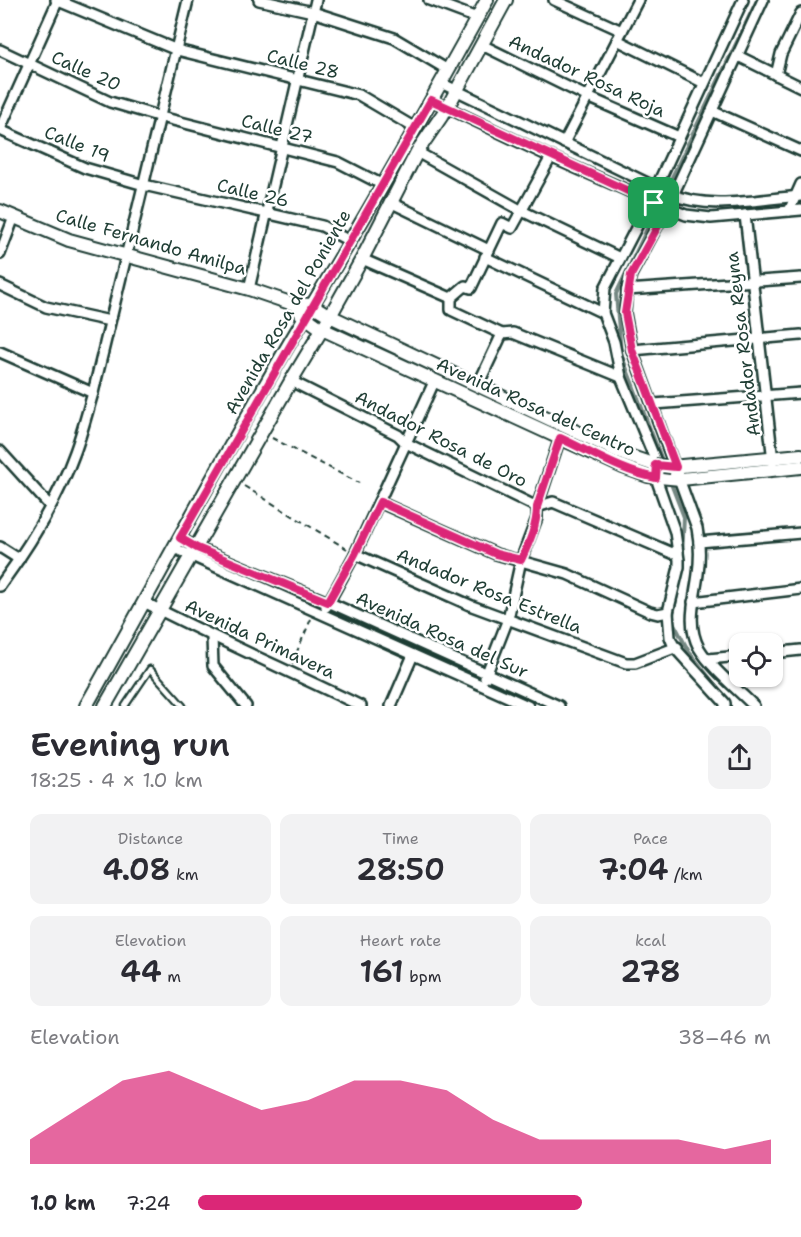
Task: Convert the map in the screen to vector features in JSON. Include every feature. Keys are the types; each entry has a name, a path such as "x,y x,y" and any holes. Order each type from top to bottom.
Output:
{"street":[{"path":"0,129 57,0"},
{"name":"Calle 28","path":"57,0 177,50 359,95 415,128"},
{"path":"0,586 19,560 62,485 76,451 93,393 188,0"},
{"path":"259,0 313,12 394,38 448,70"},
{"path":"249,289 316,0"},
{"path":"429,0 477,18"},
{"name":"Avenida Rosa del Poniente","path":"86,706 487,0"},
{"name":"Avenida Rosa del Poniente","path":"105,706 330,316 417,152 447,108 506,0"},
{"path":"554,0 569,3 704,83"},
{"path":"564,143 638,0"},
{"path":"742,0 679,137 665,192 659,205 620,258 605,288 603,313 614,342 621,377 666,472 697,528 698,574 691,618 695,637 708,659 754,706"},
{"path":"725,706 725,703 670,637 668,612 679,567 675,532 654,404 632,350 625,313 631,275 659,205 712,111 764,0"},
{"path":"776,75 781,54 801,13"},
{"name":"Andador Rosa Roja","path":"482,45 588,97 679,137"},
{"name":"Calle 20","path":"0,50 110,102 161,117"},
{"path":"738,56 801,87"},
{"path":"441,83 688,201 713,204 798,196"},
{"path":"431,100 551,157 659,205 686,214 711,218 801,210"},
{"path":"712,111 801,151"},
{"name":"Calle 27","path":"161,117 338,162 381,184"},
{"name":"Calle 19","path":"0,129 85,168 144,185"},
{"path":"417,152 522,211 620,258"},
{"path":"551,157 512,228 502,223 471,288 465,286 451,298 451,310 502,334 513,333 621,377"},
{"path":"789,211 798,196 801,184"},
{"name":"Calle 26","path":"144,185 322,226 351,242"},
{"path":"390,202 603,313"},
{"name":"Calle Fernando Amilpa","path":"0,211 69,240 249,289 292,304 312,305"},
{"name":"Andador Rosa Reyna","path":"745,215 774,464"},
{"path":"0,254 14,217"},
{"path":"362,259 451,298"},
{"path":"627,290 801,278"},
{"path":"0,285 46,307 110,321"},
{"name":"Calle Fernando Amilpa","path":"292,304 305,318"},
{"name":"Avenida Rosa del Centro","path":"312,305 330,316 666,472"},
{"name":"Avenida Rosa del Centro","path":"305,318 322,329 434,382 623,467 666,472 774,464 801,467"},
{"path":"478,385 502,334"},
{"path":"632,350 801,335"},
{"path":"0,352 93,393"},
{"name":"Andador Rosa de Oro","path":"291,381 398,435 406,443 537,507 552,502 672,553 677,552"},
{"path":"319,613 328,602 355,554 434,382"},
{"path":"654,404 801,393"},
{"path":"481,685 508,619 521,560 537,518 537,507 560,438"},
{"path":"0,451 50,506"},
{"name":"Avenida Rosa del Centro","path":"774,464 801,455"},
{"path":"380,502 496,554 567,574 650,612 658,614 668,612"},
{"path":"699,542 801,533"},
{"name":"Avenida Rosa del Sur","path":"177,543 319,613 528,706"},
{"path":"0,547 19,560"},
{"name":"Avenida Rosa del Sur","path":"194,552 328,602 559,706"},
{"name":"Andador Rosa Estrella","path":"355,554 472,606 626,663 635,663 676,647"},
{"path":"693,602 801,589"},
{"name":"Avenida Primavera","path":"144,602 212,637 289,670 361,706"},
{"path":"212,637 213,666 246,706"},
{"path":"783,652 801,650"},
{"path":"391,706 413,655"},
{"path":"708,659 729,657"}],"lane":[{"path":"125,706 150,669 183,706"}],"path":[{"path":"261,432 359,483"},
{"path":"234,480 355,554"},
{"path":"289,670 319,613"}],"waterway":[{"path":"663,463 621,354 616,294 757,0"},
{"path":"670,481 684,517 682,555"},
{"path":"678,589 672,620 689,652 719,690"}],"route":[{"path":"654,203 431,100 180,538 197,548 328,602 355,554 380,502 496,554 521,560 537,518 537,507 560,438 648,476 656,478 657,464 655,465 670,467 676,467 632,350 625,313 631,275 668,208 654,203"}]}
